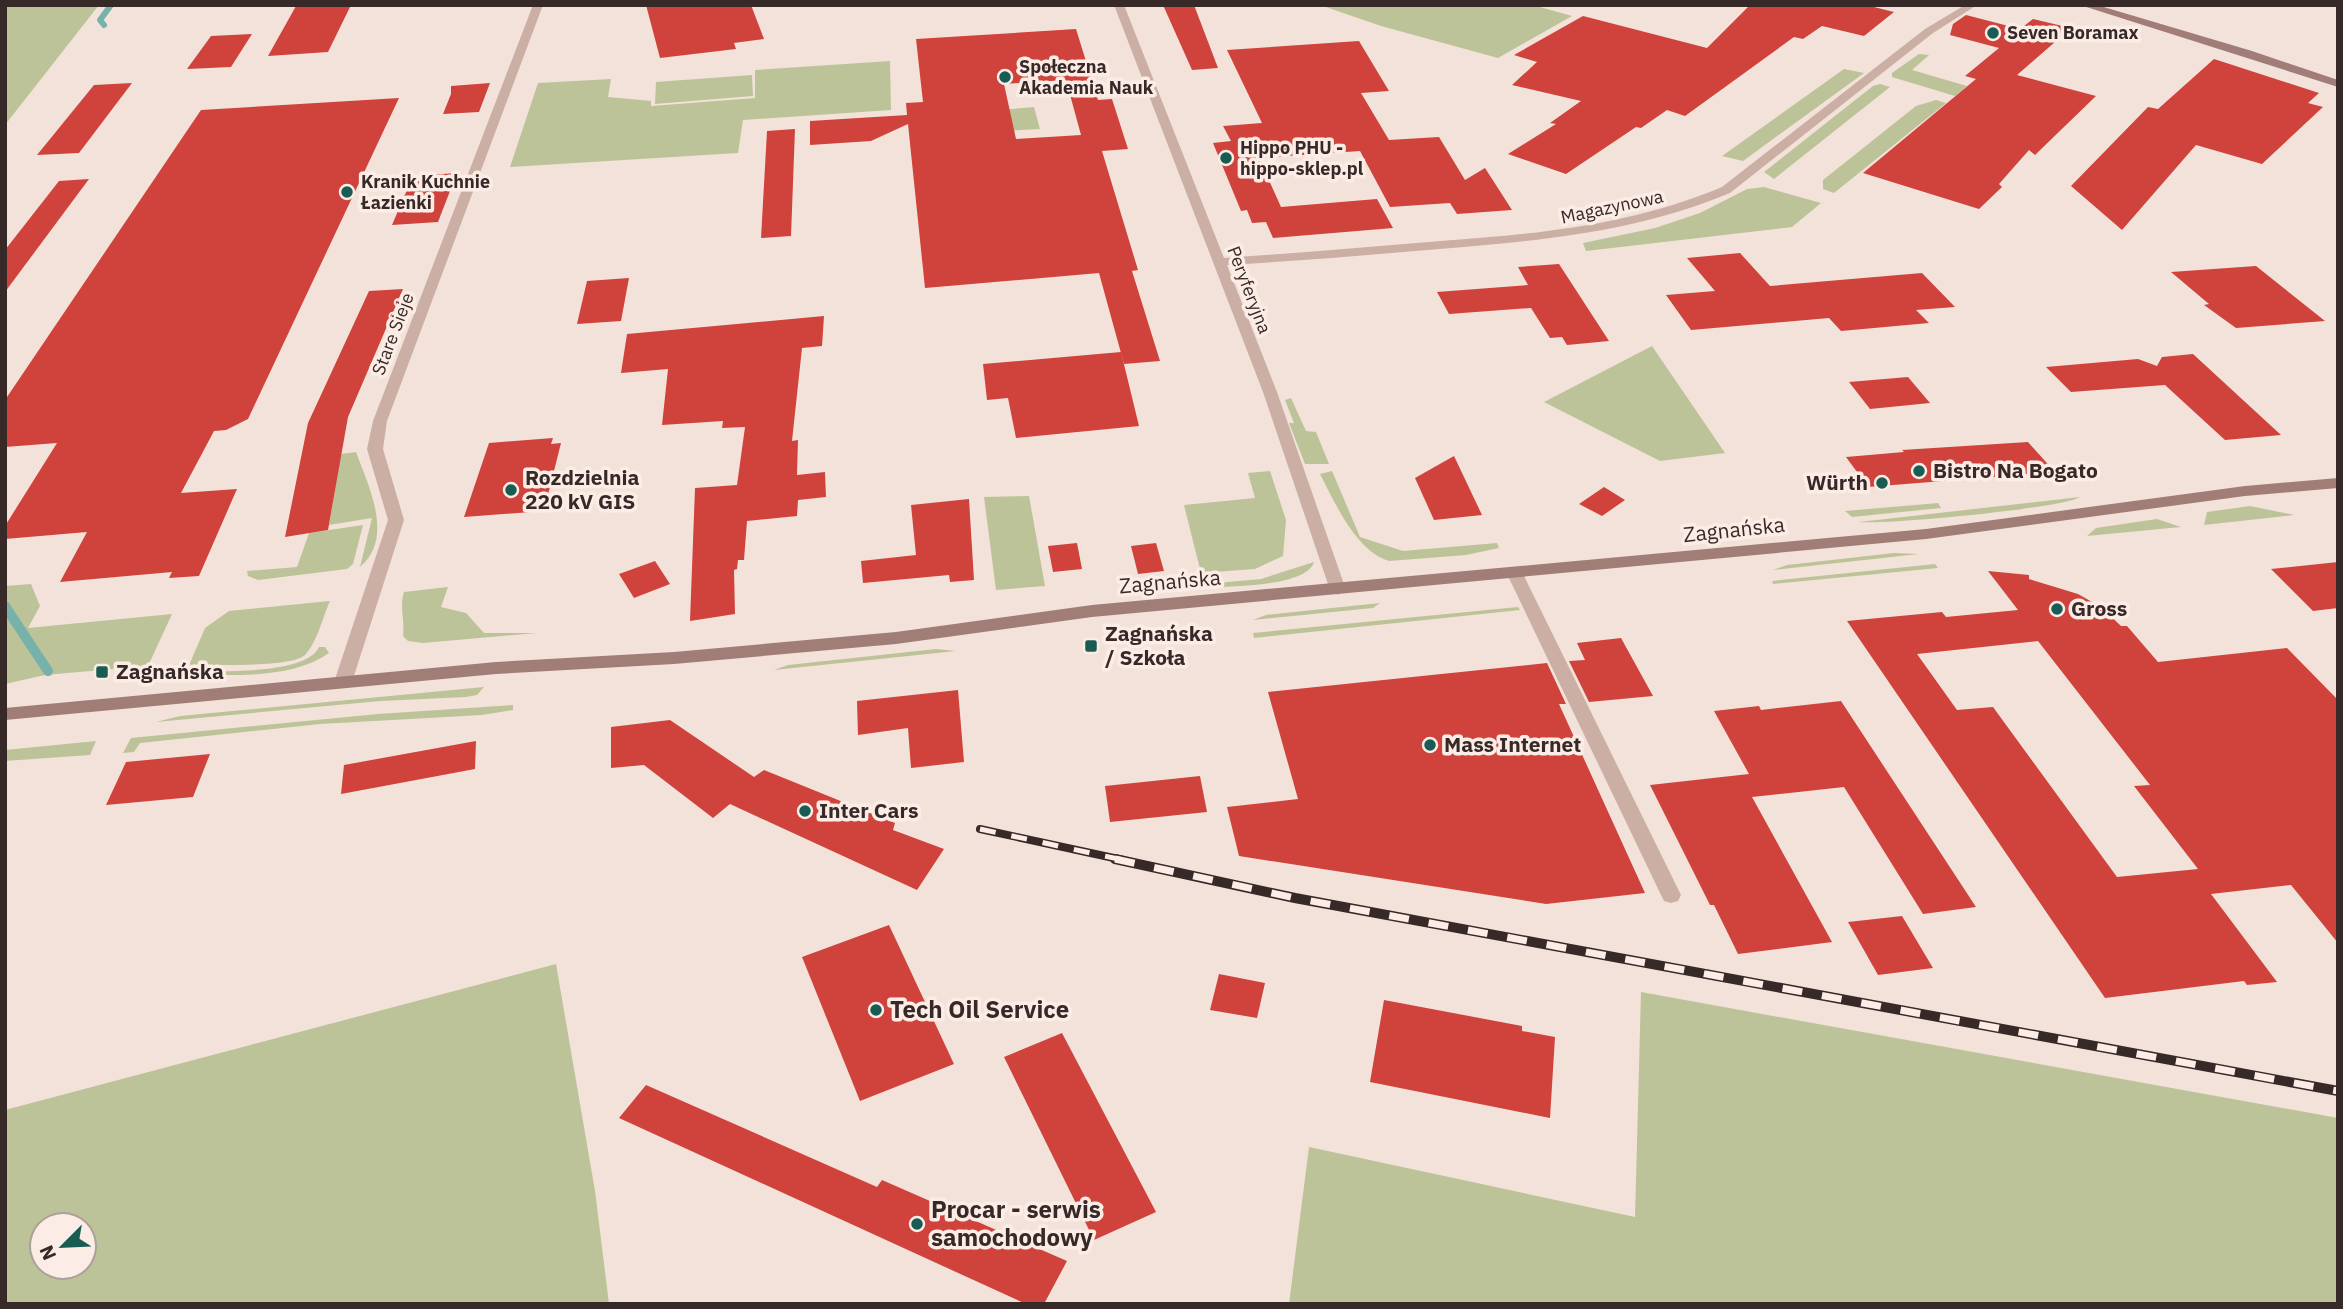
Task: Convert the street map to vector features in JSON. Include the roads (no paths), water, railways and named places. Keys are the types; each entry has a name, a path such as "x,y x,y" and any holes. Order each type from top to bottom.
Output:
{"street":[{"name":"Stare Sieje","path":"343,682 396,520 375,449 380,421 538,5"},
{"name":"Peryferyjna","path":"1119,5 1270,392 1338,590"},
{"path":"1950,18 1955,5"},
{"name":"Magazynowa","path":"1220,262 1573,234 1648,220 1691,206 1726,190 1950,18 1972,5"},
{"path":"2085,5 2248,53 2338,84"},
{"path":"2117,5 2248,43 2338,73"},
{"name":"Zagnańska","path":"5,714 543,664 674,659 895,638 1093,611 1926,534 2245,491 2338,483"},
{"path":"1515,574 1671,895"}],"waterway":[{"path":"104,25 100,20 111,5"},
{"path":"5,606 48,671"}],"railway":[{"path":"980,829 1123,860"},
{"path":"1115,859 1295,898 2338,1091"}],"place":[{"name":"Seven Boramax","path":"1993,33"},
{"name":"Społeczna Akademia Nauk","path":"1005,77"},
{"name":"Hippo PHU - hippo-sklep.pl","path":"1226,158"},
{"name":"Kranik Kuchnie Łazienki","path":"347,192"},
{"name":"Bistro Na Bogato","path":"1919,471"},
{"name":"Würth","path":"1882,483"},
{"name":"Rozdzielnia 220 kV GIS","path":"511,490"},
{"name":"Gross","path":"2057,609"},
{"name":"Zagnańska / Szkoła","path":"1091,646"},
{"name":"Zagnańska","path":"102,672"},
{"name":"Mass Internet","path":"1430,745"},
{"name":"Inter Cars","path":"805,811"},
{"name":"Tech Oil Service","path":"876,1010"},
{"name":"Procar - serwis samochodowy","path":"917,1224"}]}
